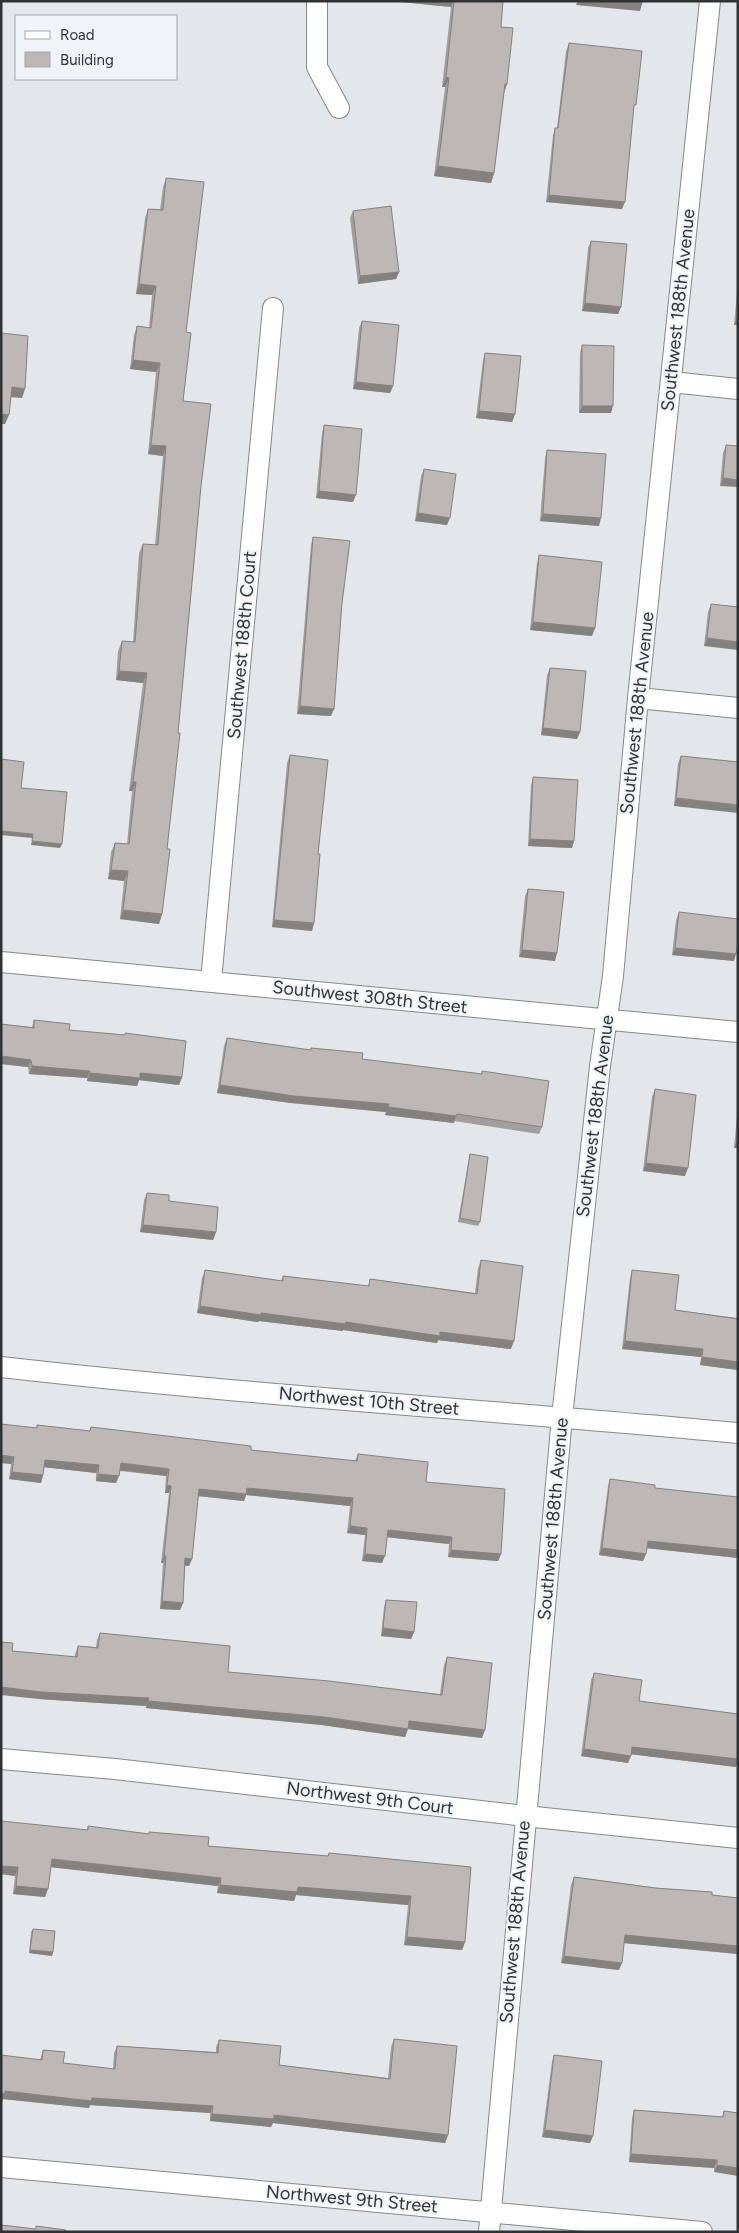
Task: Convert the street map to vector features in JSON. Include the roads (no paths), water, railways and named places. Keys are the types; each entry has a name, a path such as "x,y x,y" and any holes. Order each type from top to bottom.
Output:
{"street":[{"path":"317,1 316,67 339,108"},
{"name":"Southwest 188th Avenue","path":"488,2232 562,1417 600,1066 613,976 638,698 710,1"},
{"name":"Southwest 188th Court","path":"211,981 273,308"},
{"path":"671,382 738,389"},
{"path":"638,698 738,708"},
{"name":"Southwest 308th Street","path":"1,962 738,1032"},
{"name":"Northwest 10th Street","path":"1,1367 163,1385 738,1433"},
{"name":"Northwest 9th Court","path":"1,1759 115,1769 525,1816 738,1838"},
{"name":"Northwest 9th Street","path":"1,2167 702,2232"}]}
